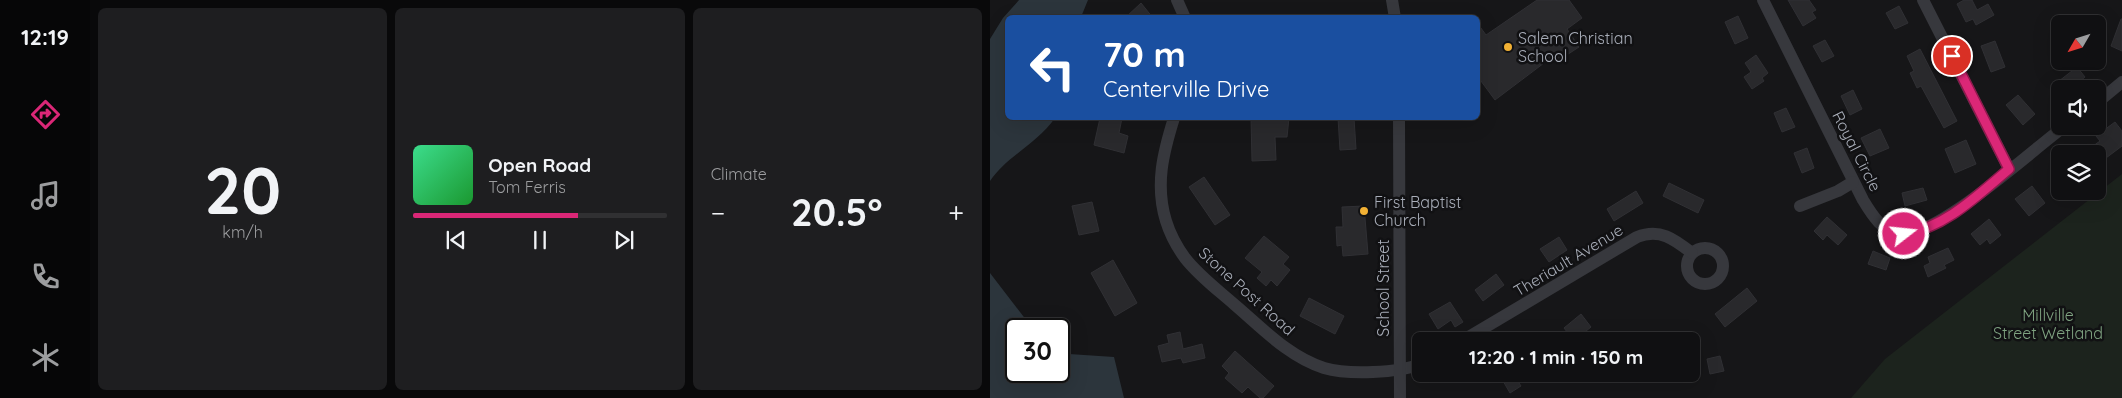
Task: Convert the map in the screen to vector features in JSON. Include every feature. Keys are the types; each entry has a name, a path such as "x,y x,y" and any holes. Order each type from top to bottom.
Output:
{"street":[{"path":"1177,0 1184,15"},
{"path":"1392,0 1394,15"},
{"name":"Royal Circle","path":"1762,0 1853,182 1878,222 1889,230 1902,234 1915,232 1939,222 1981,192 2052,135"},
{"path":"1924,0 2009,169"},
{"path":"2106,95 2122,82"},
{"name":"Stone Post Road","path":"1173,120 1160,166 1163,208 1171,235 1196,270 1284,346 1313,364 1325,368 1353,372 1400,368"},
{"name":"School Street","path":"1399,120 1400,398"},
{"path":"1800,206 1838,191 1853,182"},
{"name":"Theriault Avenue","path":"1477,332 1637,237 1648,234 1665,235 1692,253"},
{"path":"1400,368 1412,366"}],"green space":[{"name":"Millville Street Wetland","path":"2122,174 2122,398 1851,398 1885,359 2089,200 2106,200 2106,186"}],"shaded area":[{"path":"1019,0 1088,0 1082,15 1006,15"},
{"path":"1005,16 1005,120 1053,120 1040,135 1005,164 990,181 990,39"},
{"path":"990,273 1025,318 1005,318 1005,383 1070,383 1070,354 1114,357 1124,398 990,398"}],"building":[{"path":"1537,0 1569,0 1582,18 1567,29 1579,47 1556,62 1552,57 1495,100 1480,80 1480,27 1486,35"},
{"path":"1788,0 1809,0 1816,10 1812,12 1816,18 1803,26"},
{"path":"1964,0 1972,0 1977,10 1988,4 1994,15 1976,25 1973,19 1966,22 1957,4"},
{"path":"1141,3 1151,15 1128,15"},
{"path":"1899,6 1908,23 1895,29 1886,13"},
{"path":"1738,16 1748,38 1735,44 1725,22"},
{"path":"2122,19 2122,51 2111,46"},
{"path":"1825,40 1834,56 1822,62 1813,46"},
{"path":"1995,41 2005,67 1991,72 1981,46"},
{"path":"1920,49 1957,121 1944,128 1921,86 1917,88 1910,73 1914,71 1907,56"},
{"path":"1756,55 1768,73 1762,78 1764,81 1752,89 1744,77 1751,72 1745,63"},
{"path":"2073,70 2079,70 2085,77 2082,80 2060,80"},
{"path":"1853,90 1862,109 1850,115 1841,96"},
{"path":"2018,95 2035,114 2023,125 2006,105"},
{"path":"1786,108 1795,127 1782,132 1774,113"},
{"path":"1100,120 1122,120 1119,133 1128,136 1124,153 1094,145"},
{"path":"1251,120 1289,120 1287,137 1275,137 1276,160 1252,161"},
{"path":"1338,120 1354,120 1356,149 1340,150"},
{"path":"2115,122 2122,131 2122,146 2106,158 2106,145 2094,145 2100,141 2096,136 2106,135 2106,129"},
{"path":"1880,129 1889,148 1870,156 1861,138"},
{"path":"1966,140 1976,164 1955,173 1945,149"},
{"path":"1807,148 1814,168 1802,173 1794,153"},
{"path":"1204,177 1230,215 1215,225 1189,187"},
{"path":"1669,183 1704,200 1698,213 1663,196"},
{"path":"2032,186 2045,203 2029,216 2015,199"},
{"path":"1923,188 1927,200 1905,206 1902,193"},
{"path":"1636,191 1643,203 1614,221 1607,209"},
{"path":"1092,202 1099,231 1079,235 1072,206"},
{"path":"1364,206 1368,254 1343,256 1342,245 1337,246 1336,227 1343,227 1342,207"},
{"path":"1827,217 1847,235 1838,245 1827,235 1823,240 1814,231"},
{"path":"1989,219 2001,235 1990,244 1987,239 1980,245 1971,234"},
{"path":"1264,236 1289,257 1283,264 1290,270 1277,286 1271,280 1266,286 1257,278 1262,272 1245,258"},
{"path":"1559,237 1567,250 1549,262 1540,249"},
{"path":"1948,248 1954,260 1944,265 1946,268 1928,277 1924,266 1930,263 1928,257"},
{"path":"1873,251 1890,258 1886,270 1868,264"},
{"path":"1113,260 1137,303 1115,316 1091,273"},
{"path":"1496,274 1504,285 1483,301 1475,290"},
{"path":"1747,288 1757,301 1725,327 1715,314"},
{"path":"1309,298 1344,316 1335,334 1300,316"},
{"path":"1450,302 1463,322 1455,327 1451,320 1438,329 1429,314"},
{"path":"1581,314 1591,327 1585,332 1567,332 1564,328"},
{"path":"1180,332 1183,349 1202,344 1205,358 1183,363 1181,358 1162,362 1158,346 1169,343 1167,335"},
{"path":"1235,351 1274,386 1263,398 1260,398 1248,387 1242,393 1225,378 1229,373 1222,366"},
{"path":"1720,356 1724,371 1710,374 1707,359"},
{"path":"1504,382 1518,382 1521,386 1510,393"}],"place":[{"name":"Salem Christian School","path":"1508,47"},
{"name":"First Baptist Church","path":"1364,211"}],"route":[{"path":"1904,234 1927,228 1939,222 1960,208 2009,169 1968,92 1952,56"}]}
